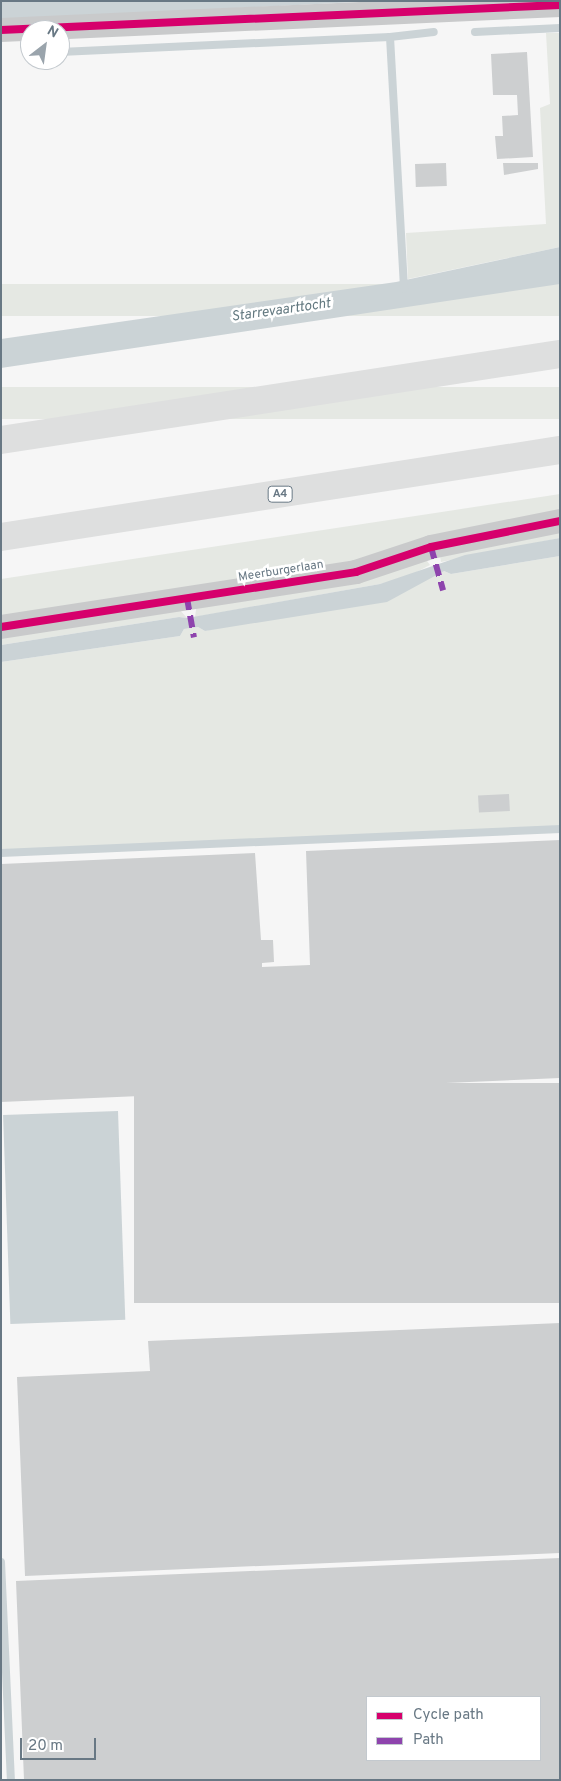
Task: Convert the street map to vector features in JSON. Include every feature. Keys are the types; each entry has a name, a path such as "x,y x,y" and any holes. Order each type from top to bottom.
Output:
{"highway":[{"path":"1,440 560,354"},
{"name":"A4","path":"1,537 560,450"}],"street":[{"path":"1,30 560,5"},
{"name":"Meerburgerlaan","path":"1,627 356,572 431,548 560,521"}],"shaded area":[{"path":"546,33 560,33 560,247 408,279 406,233 546,224 540,108 550,104"},
{"path":"1,284 560,284 560,316 1,316"},
{"path":"1,387 560,387 560,419 1,419"},
{"path":"560,494 560,516 355,565 1,619 1,579"},
{"path":"560,527 560,538 441,562 440,556"},
{"path":"560,556 560,827 1,851 1,662 180,636 184,629 198,627 205,631 444,571 451,574"},
{"path":"425,558 430,565 405,578 195,617 197,603"},
{"path":"179,609 187,618 179,617 1,645 1,633"}],"water":[{"path":"1,1 376,1 1,20"},
{"name":"Starrevaarttocht","path":"560,247 560,284 1,368 1,339 396,282"},
{"path":"560,538 560,556 451,574 444,571 387,602 205,631 198,627 184,629 180,636 1,662 1,645 179,617 187,618 380,584 465,555"},
{"path":"118,1111 125,1320 10,1324 3,1115"}],"building":[{"path":"527,52 533,157 497,159 495,136 503,136 502,116 518,115 517,95 493,95 491,54"},
{"path":"446,163 447,186 416,187 415,164"},
{"path":"503,163 538,163 538,169 504,175"},
{"path":"509,794 510,811 479,813 478,796"},
{"path":"560,840 560,1078 1,1102 1,864 255,853 261,940 273,940 274,962 262,963 262,967 310,965 306,851"},
{"path":"134,1083 560,1083 560,1303 134,1303"},
{"path":"560,1323 560,1553 25,1576 17,1377 150,1371 148,1341"},
{"path":"560,1558 560,1780 24,1780 16,1581"}],"waterway":[{"path":"475,32 560,28"},
{"path":"390,37 434,32"},
{"path":"70,52 390,37 404,289"},
{"path":"1,853 560,829"},
{"path":"1,1562 11,1780"}],"marked path":[{"path":"431,547 443,590"},
{"path":"187,598 194,637"}],"cycle path":[{"path":"1,30 560,5"},
{"path":"1,627 356,572 431,547 560,521"}]}
